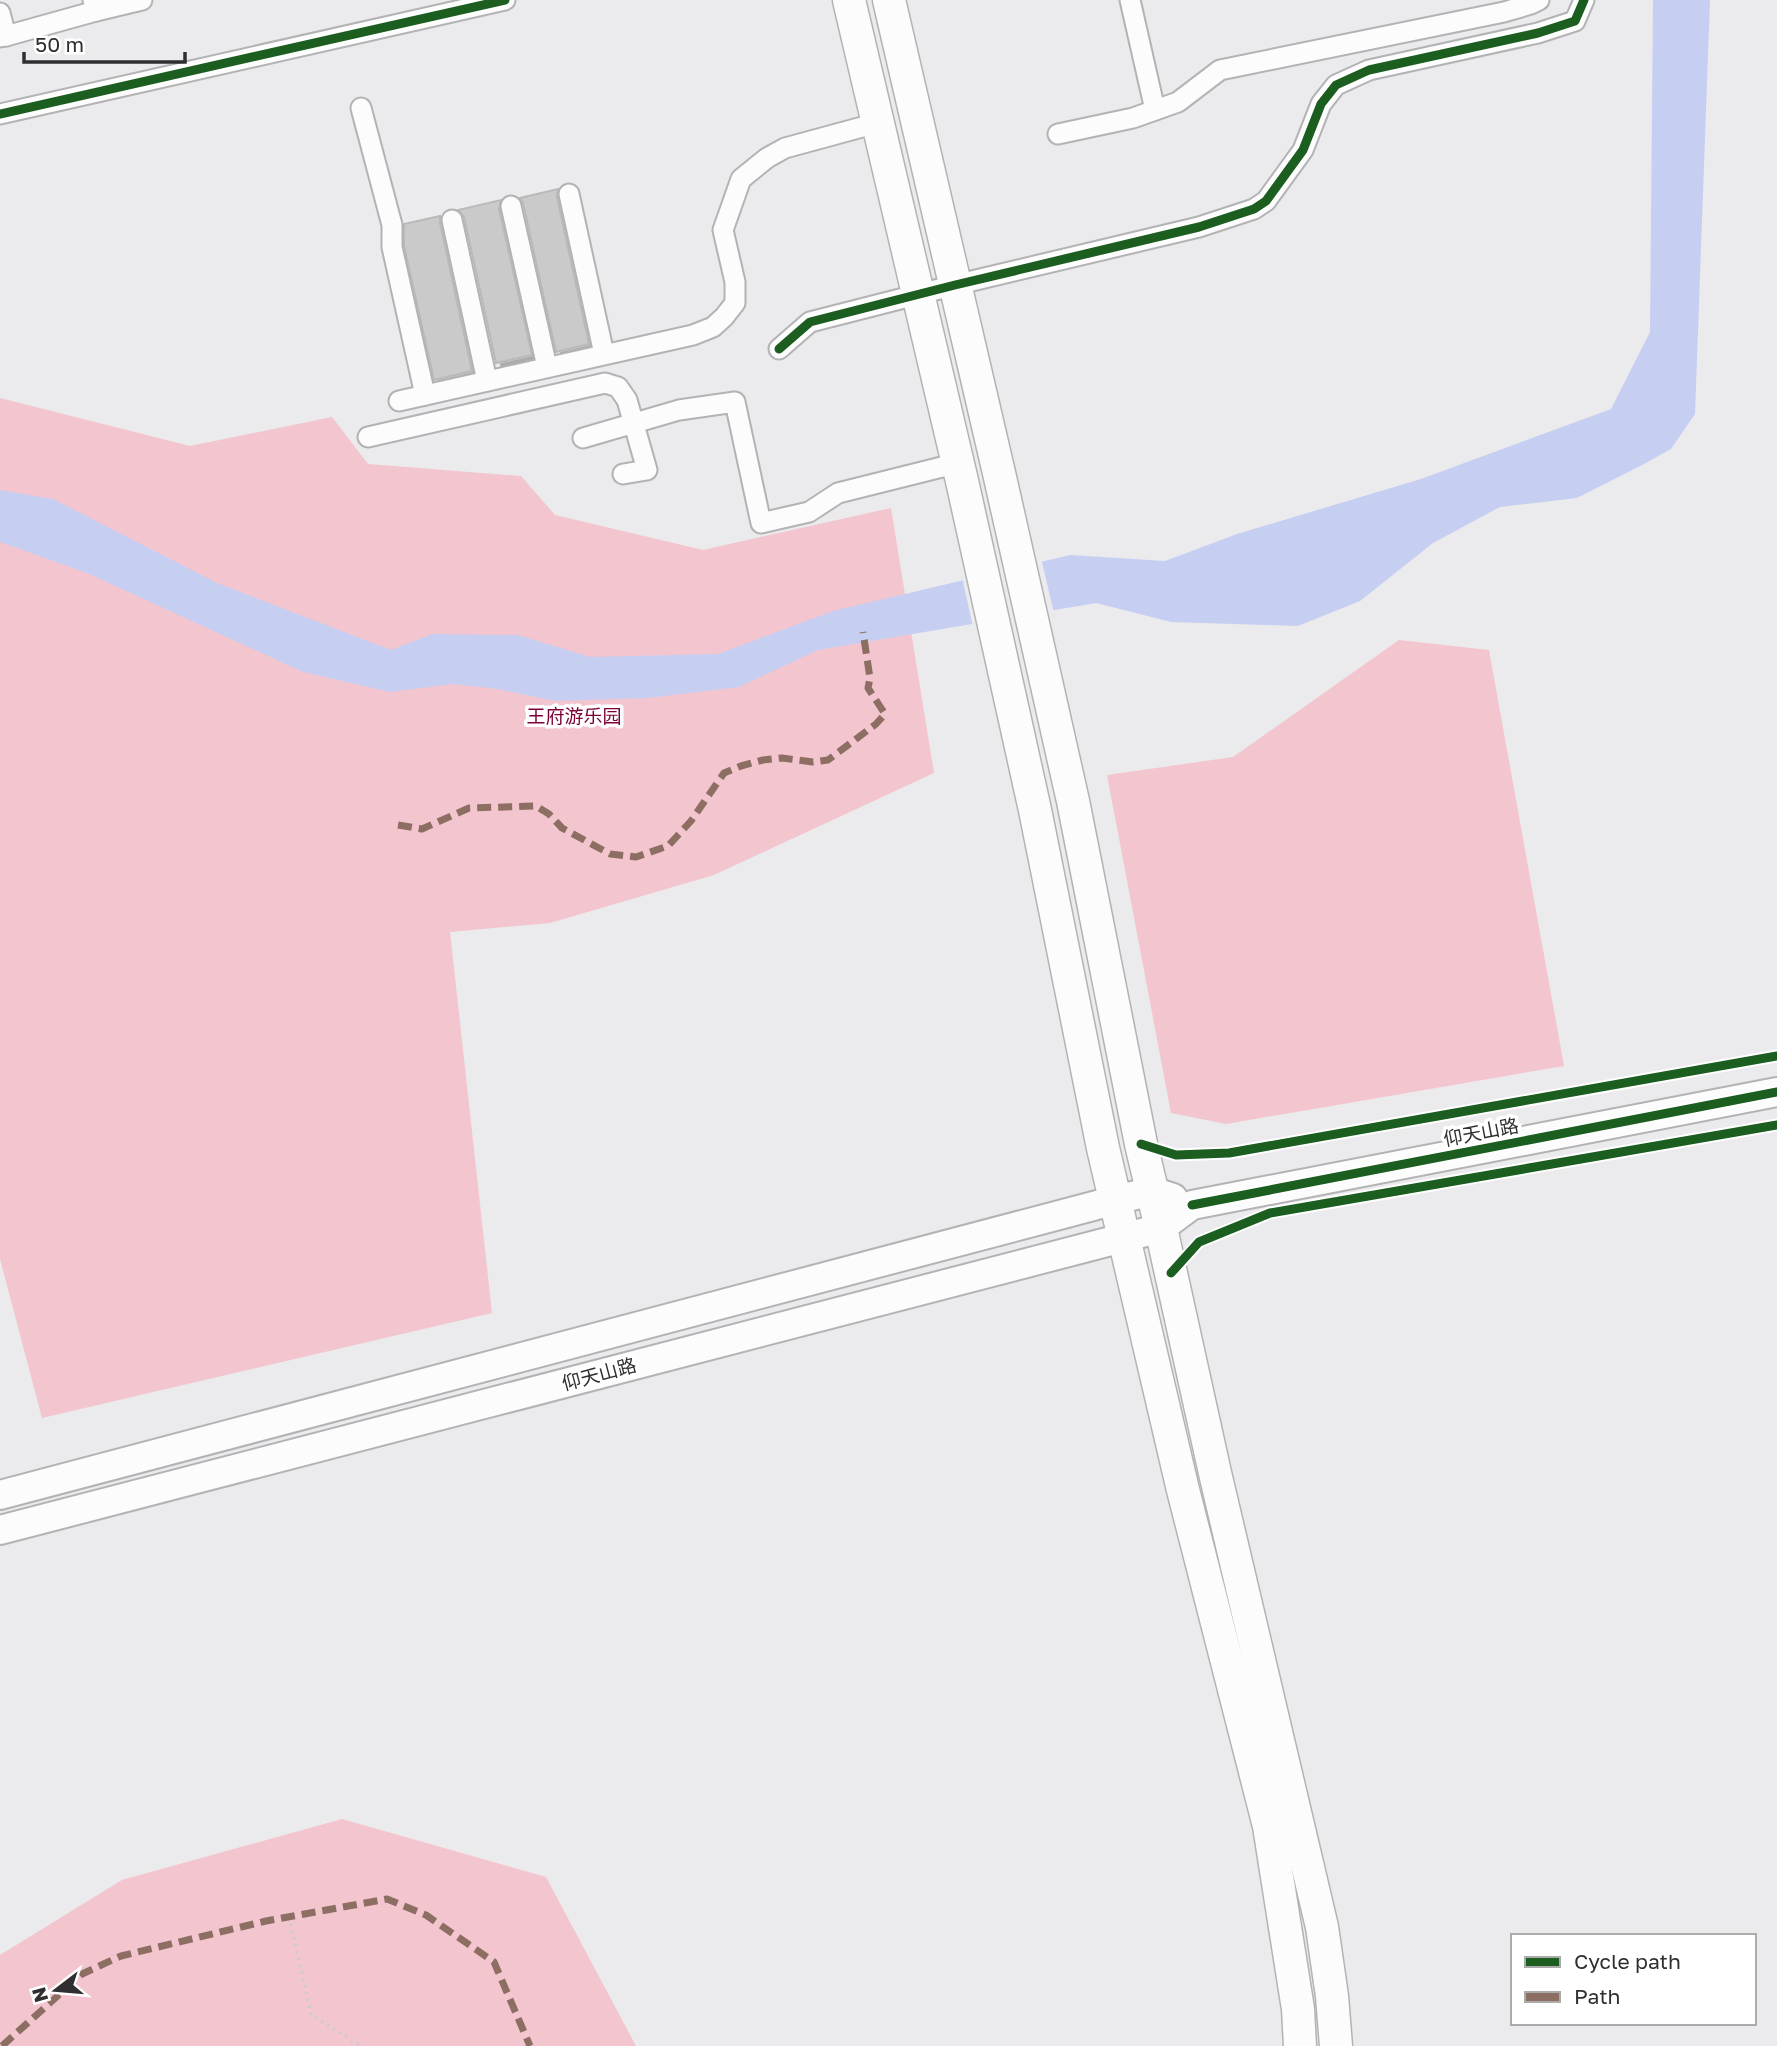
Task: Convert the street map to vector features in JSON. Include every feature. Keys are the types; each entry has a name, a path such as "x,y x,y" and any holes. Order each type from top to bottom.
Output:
{"main road":[{"path":"849,0 960,472 1035,810 1116,1200 1183,1490 1269,1826 1298,2009 1300,2046"},
{"path":"890,0 1073,801 1141,1144 1322,1927 1336,2046"},
{"name":"仰天山路","path":"0,1530 1161,1228 1192,1205 1777,1092"},
{"path":"1152,1191 1192,1205"},
{"name":"仰天山路","path":"0,1495 1152,1191"}],"street":[{"path":"0,13 3,36 94,6 142,0"},
{"path":"0,114 505,0"},
{"path":"1130,0 1155,110"},
{"path":"1058,134 1133,118 1178,102 1220,70 1504,12 1531,5 1538,0"},
{"path":"779,349 810,321 1199,227 1254,209 1266,201 1303,150 1321,104 1336,85 1369,70 1538,33 1574,21 1584,0"},
{"path":"361,108 392,225 392,247 425,395"},
{"path":"399,401 692,335 713,327 734,303 735,282 723,230 741,179 767,158 785,148 877,123"},
{"path":"569,194 604,354"},
{"path":"511,206 547,367"},
{"path":"452,220 487,381"},
{"path":"368,436 605,383 618,387 627,400 647,470 623,474"},
{"path":"583,438 678,410 735,402 761,523 809,512 838,493 960,472"}],"path":[{"path":"289,1917 311,2014 361,2046"}],"green space":[{"name":"王府游乐园","path":"0,398 190,446 332,417 368,464 521,476 555,515 703,550 891,508 934,773 714,875 550,923 450,932 492,1313 42,1418 0,1259"},
{"path":"1399,640 1489,650 1564,1066 1226,1124 1171,1113 1107,775 1233,757"},
{"path":"342,1819 546,1877 636,2046 0,2046 0,1955 122,1880"}],"water":[{"path":"1653,0 1710,0 1695,414 1671,449 1644,464 1577,498 1500,507 1433,543 1360,601 1298,626 1171,622 1096,603 818,650 739,687 648,698 555,701 497,689 453,684 390,692 303,672 87,573 0,542 0,490 53,499 217,583 391,650 432,634 518,635 590,657 718,654 833,611 1070,555 1165,561 1237,534 1421,479 1611,409 1650,332"}],"pier":[{"path":"1041,558 1054,613 973,627 962,577"}],"building":[{"path":"558,189 557,197 589,344 556,352 520,198"},
{"path":"501,200 499,209 532,355 496,363 464,217 458,210"},
{"path":"440,216 472,371 434,380 404,246 404,224"}],"marked path":[{"path":"398,825 422,829 469,808 536,806 549,814 562,828 610,854 636,857 668,846 691,821 724,773 763,760 828,760 876,724 885,714 868,688 870,678 863,632"},
{"path":"2,2046 82,1974 121,1956 266,1921 387,1899 426,1915 494,1962 530,2046"}],"cycle path":[{"path":"0,114 505,0"},
{"path":"779,349 810,322 1199,227 1254,209 1266,201 1303,150 1321,104 1336,85 1369,70 1538,33 1575,21 1584,0"},
{"path":"1141,1144 1176,1155 1229,1153 1777,1056"},
{"path":"1192,1205 1777,1092"},
{"path":"1171,1273 1199,1242 1270,1213 1777,1125"}]}
